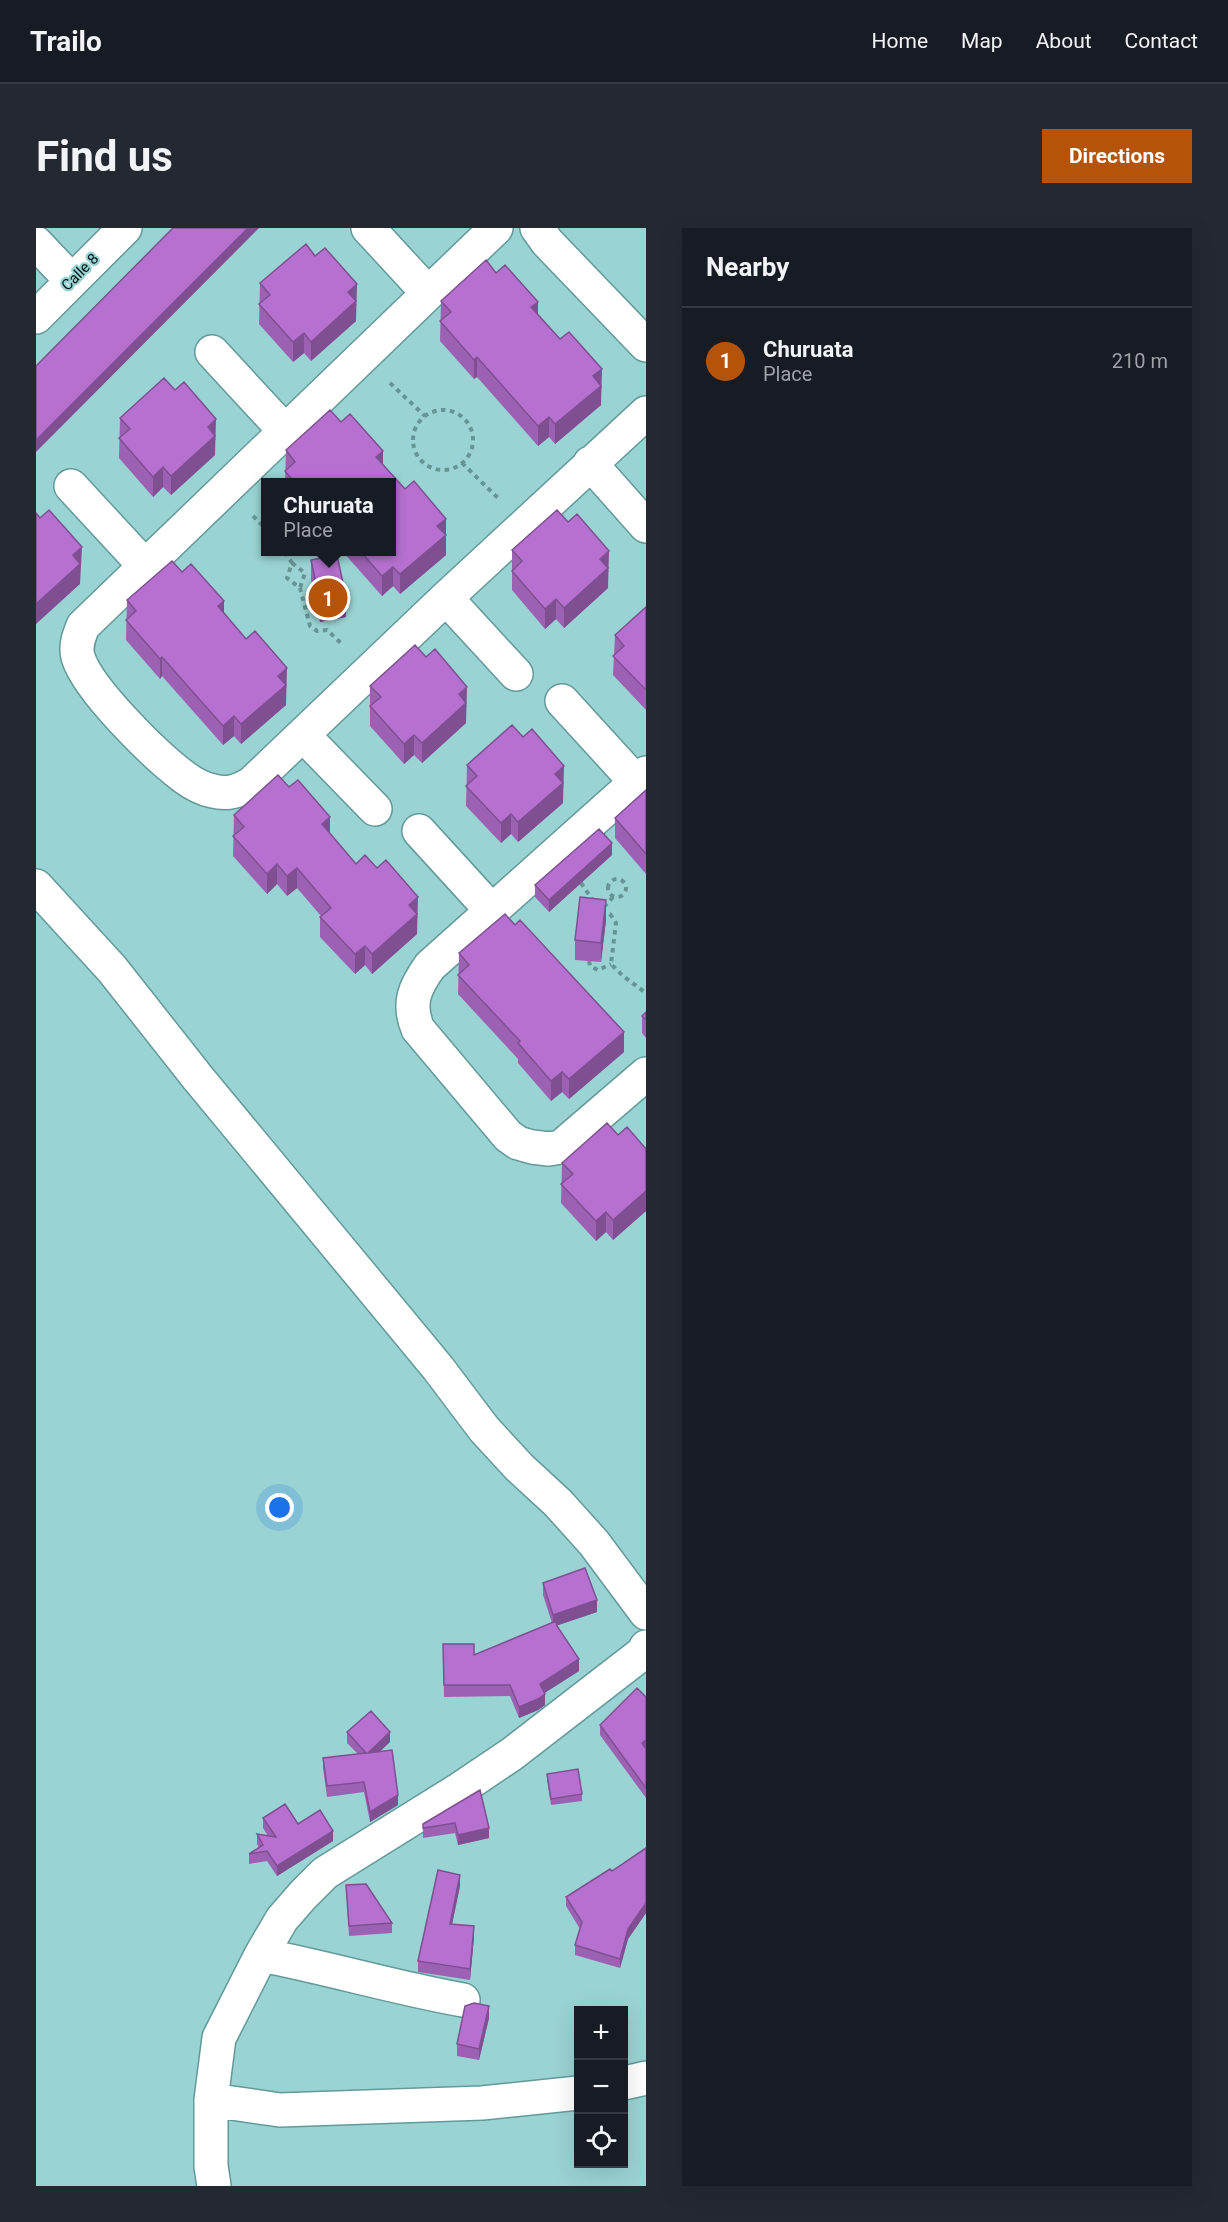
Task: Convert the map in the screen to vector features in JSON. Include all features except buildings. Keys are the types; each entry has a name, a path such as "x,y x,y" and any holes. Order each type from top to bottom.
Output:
{"street":[{"name":"Calle 8","path":"36,316 125,228"},
{"path":"368,228 428,293"},
{"path":"496,228 83,626 77,640 77,654 85,673 130,726 185,778 206,789 225,793 238,792 252,783 446,598 646,413"},
{"path":"537,228 547,242 646,345"},
{"path":"36,243 72,281"},
{"path":"212,352 285,430"},
{"path":"590,463 646,526"},
{"path":"71,486 145,566"},
{"path":"446,598 516,674"},
{"path":"562,701 641,777 430,966 413,994 412,1009 418,1029 508,1136 518,1143 549,1149 561,1147 645,1077"},
{"path":"303,735 375,809"},
{"path":"419,831 492,911"},
{"path":"36,886 119,978 198,1078 438,1368 484,1429 519,1467 558,1503 594,1543 646,1613"},
{"path":"214,2186 211,2166 211,2100 219,2038 282,1919 325,1874 512,1754 644,1652 646,1647"},
{"path":"261,1955 322,1966 418,1992 463,2000"},
{"path":"628,2082 646,2078"},
{"path":"211,2100 280,2110 482,2103 574,2093"}],"path":[{"path":"390,383 425,416"},
{"path":"448,410 459,414 468,423 472,434 472,446 462,463 439,470 428,466 419,458 414,448 413,436 417,424 425,416 436,411 448,410"},
{"path":"462,463 498,498"},
{"path":"253,516 261,524"},
{"path":"288,556 292,563 305,573"},
{"path":"292,563 287,578 300,588"},
{"path":"311,568 305,573 300,588 310,626 317,631 327,630 342,644"},
{"path":"596,919 613,897 625,894 627,887 621,880 612,881 608,886 613,897"},
{"path":"581,883 599,913"},
{"path":"599,913 610,914 616,923 611,964"},
{"path":"588,961 590,966 597,970 611,964"},
{"path":"611,964 646,993"}],"place":[{"name":"Churuata","path":"328,598"}]}
